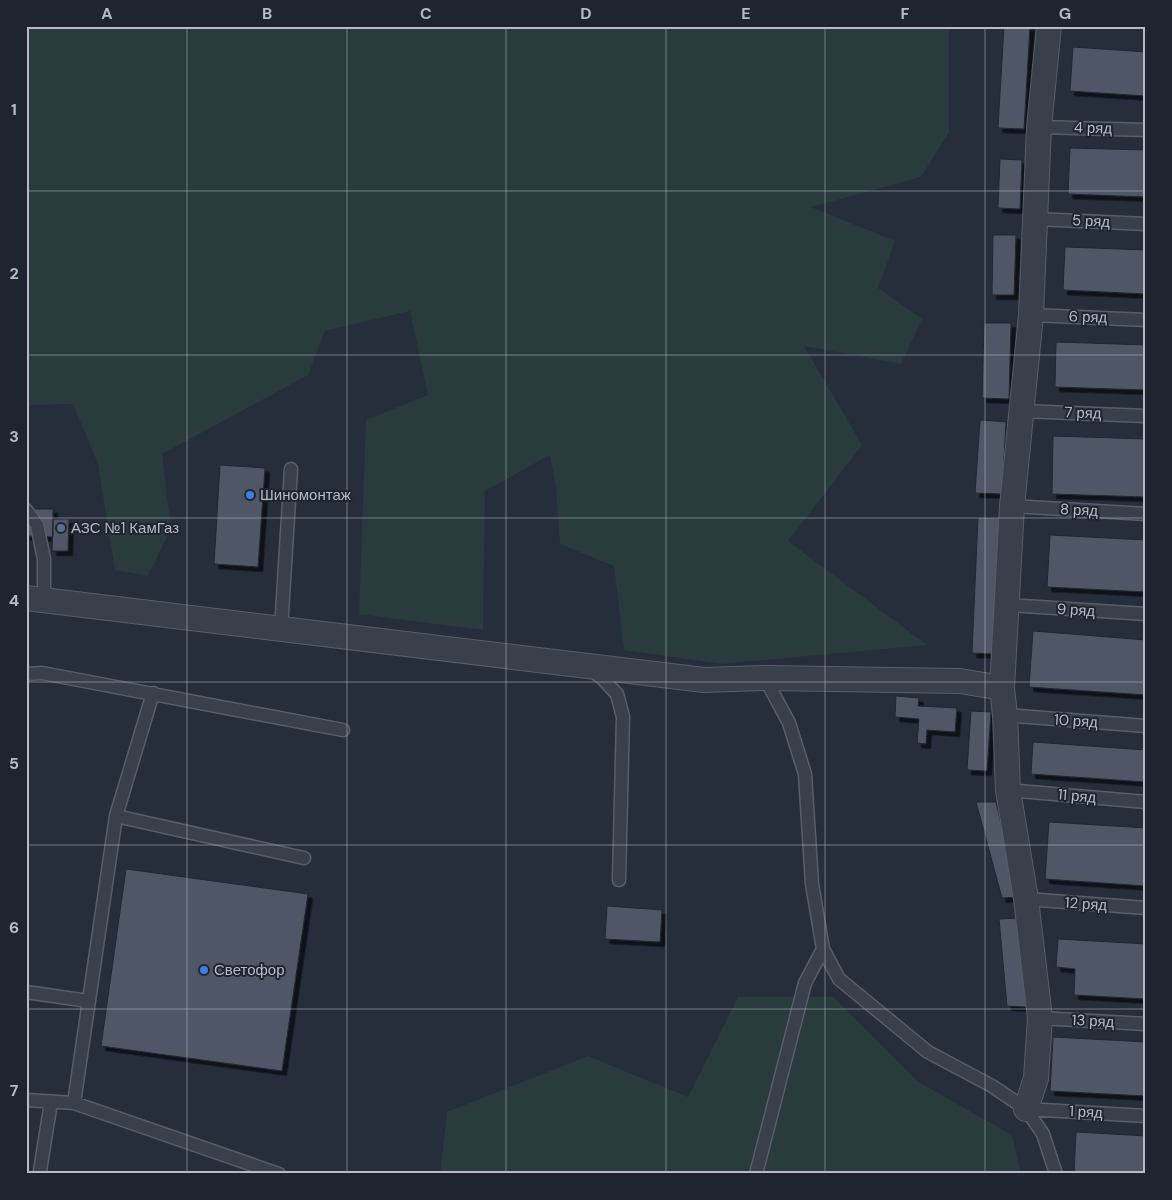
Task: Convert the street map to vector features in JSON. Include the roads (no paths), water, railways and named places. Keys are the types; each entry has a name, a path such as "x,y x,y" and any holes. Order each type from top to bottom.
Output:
{"street":[{"path":"1026,1109 1036,1078 1040,1018 1026,899 1008,790 1002,688 1012,506 1031,315 1039,126 1049,26"},
{"path":"35,599 704,680 765,678 960,681 1002,688"}],"lane":[{"name":"4 ряд","path":"1039,126 1146,130"},
{"name":"5 ряд","path":"1036,219 1146,224"},
{"name":"6 ряд","path":"1031,315 1146,320"},
{"name":"7 ряд","path":"1021,411 1146,416"},
{"path":"280,629 291,469"},
{"name":"8 ряд","path":"1012,506 1146,514"},
{"path":"26,510 37,525 44,559 35,599"},
{"name":"9 ряд","path":"1007,605 1146,614"},
{"path":"583,665 602,678 617,694 623,718 619,880"},
{"path":"26,674 42,673 343,730"},
{"path":"765,678 789,723 805,774 812,884 823,949 839,979 928,1052 992,1086 1026,1109 1043,1134 1056,1174"},
{"path":"74,1103 116,816 153,694"},
{"name":"10 ряд","path":"1005,715 1146,726"},
{"name":"11 ряд","path":"1008,790 1146,802"},
{"path":"116,816 304,858"},
{"name":"12 ряд","path":"1026,899 1146,908"},
{"path":"756,1174 805,983 823,949"},
{"path":"26,992 88,1000"},
{"name":"13 ряд","path":"1040,1018 1146,1024"},
{"path":"26,1100 74,1103 279,1174"},
{"path":"40,1171 51,1102"},
{"name":"1 ряд","path":"1026,1109 1146,1116"}],"place":[{"name":"Шиномонтаж","path":"250,495"},
{"name":"АЗС №1 КамГаз","path":"61,528"},
{"name":"Светофор","path":"204,970"}]}
